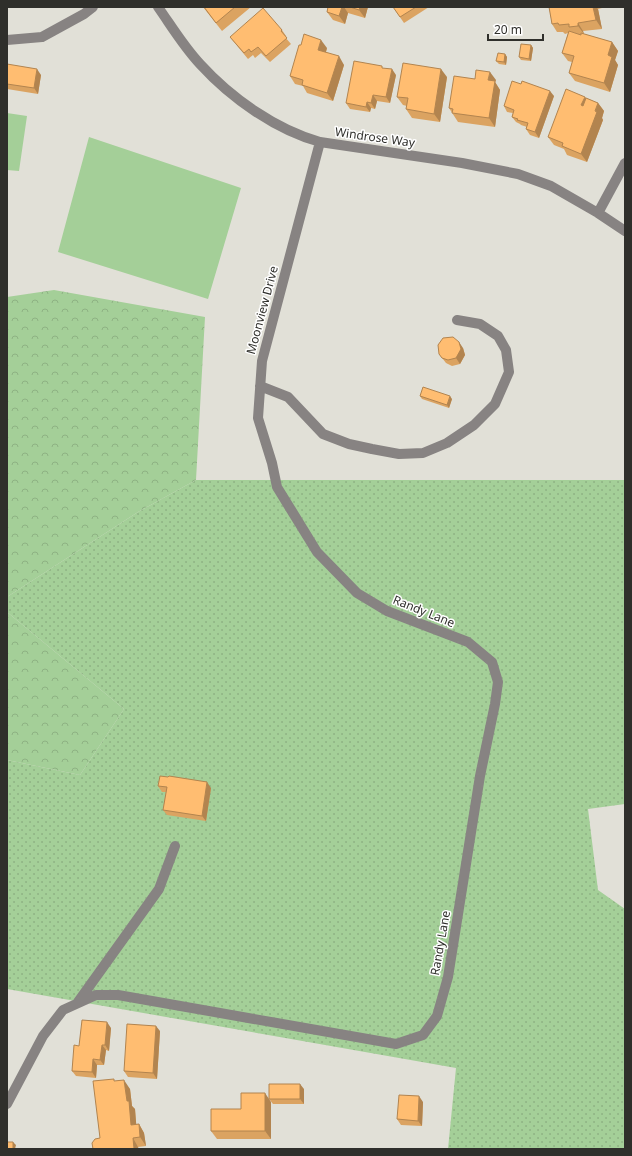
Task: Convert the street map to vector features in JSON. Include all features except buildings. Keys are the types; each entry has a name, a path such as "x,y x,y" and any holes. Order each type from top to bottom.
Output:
{"street":[{"path":"7,40 42,37 84,14 93,7"},
{"name":"Windrose Way","path":"158,7 183,43 200,64 230,92 263,116 310,139 320,142 462,163 518,174 551,186 598,213 625,231"},
{"name":"Moonview Drive","path":"277,487 272,463 258,418 262,361 320,142"},
{"path":"598,213 625,163"},
{"path":"260,386 288,397 323,434 349,444 398,454 423,453 447,443 474,425 494,404 508,372 506,350 498,336 480,324 457,320"},
{"name":"Randy Lane","path":"7,1104 43,1036 63,1010 96,995 118,995 396,1044 423,1035 437,1016 448,977 480,776 495,704 498,682 492,662 468,642 387,611 356,593 318,552 277,487"},
{"path":"77,1004 159,889 175,846"}],"green space":[{"path":"7,113 27,116 19,171 7,170"},
{"path":"89,137 241,188 208,299 58,252"},
{"path":"54,290 205,317 196,480 138,512 7,597 7,297"},
{"path":"196,480 625,480 625,804 588,809 598,890 625,909 625,1149 448,1149 456,1068 7,989 7,760 80,775 124,709 7,612 7,597 138,512"},
{"path":"7,612 124,709 80,775 7,760"}]}
